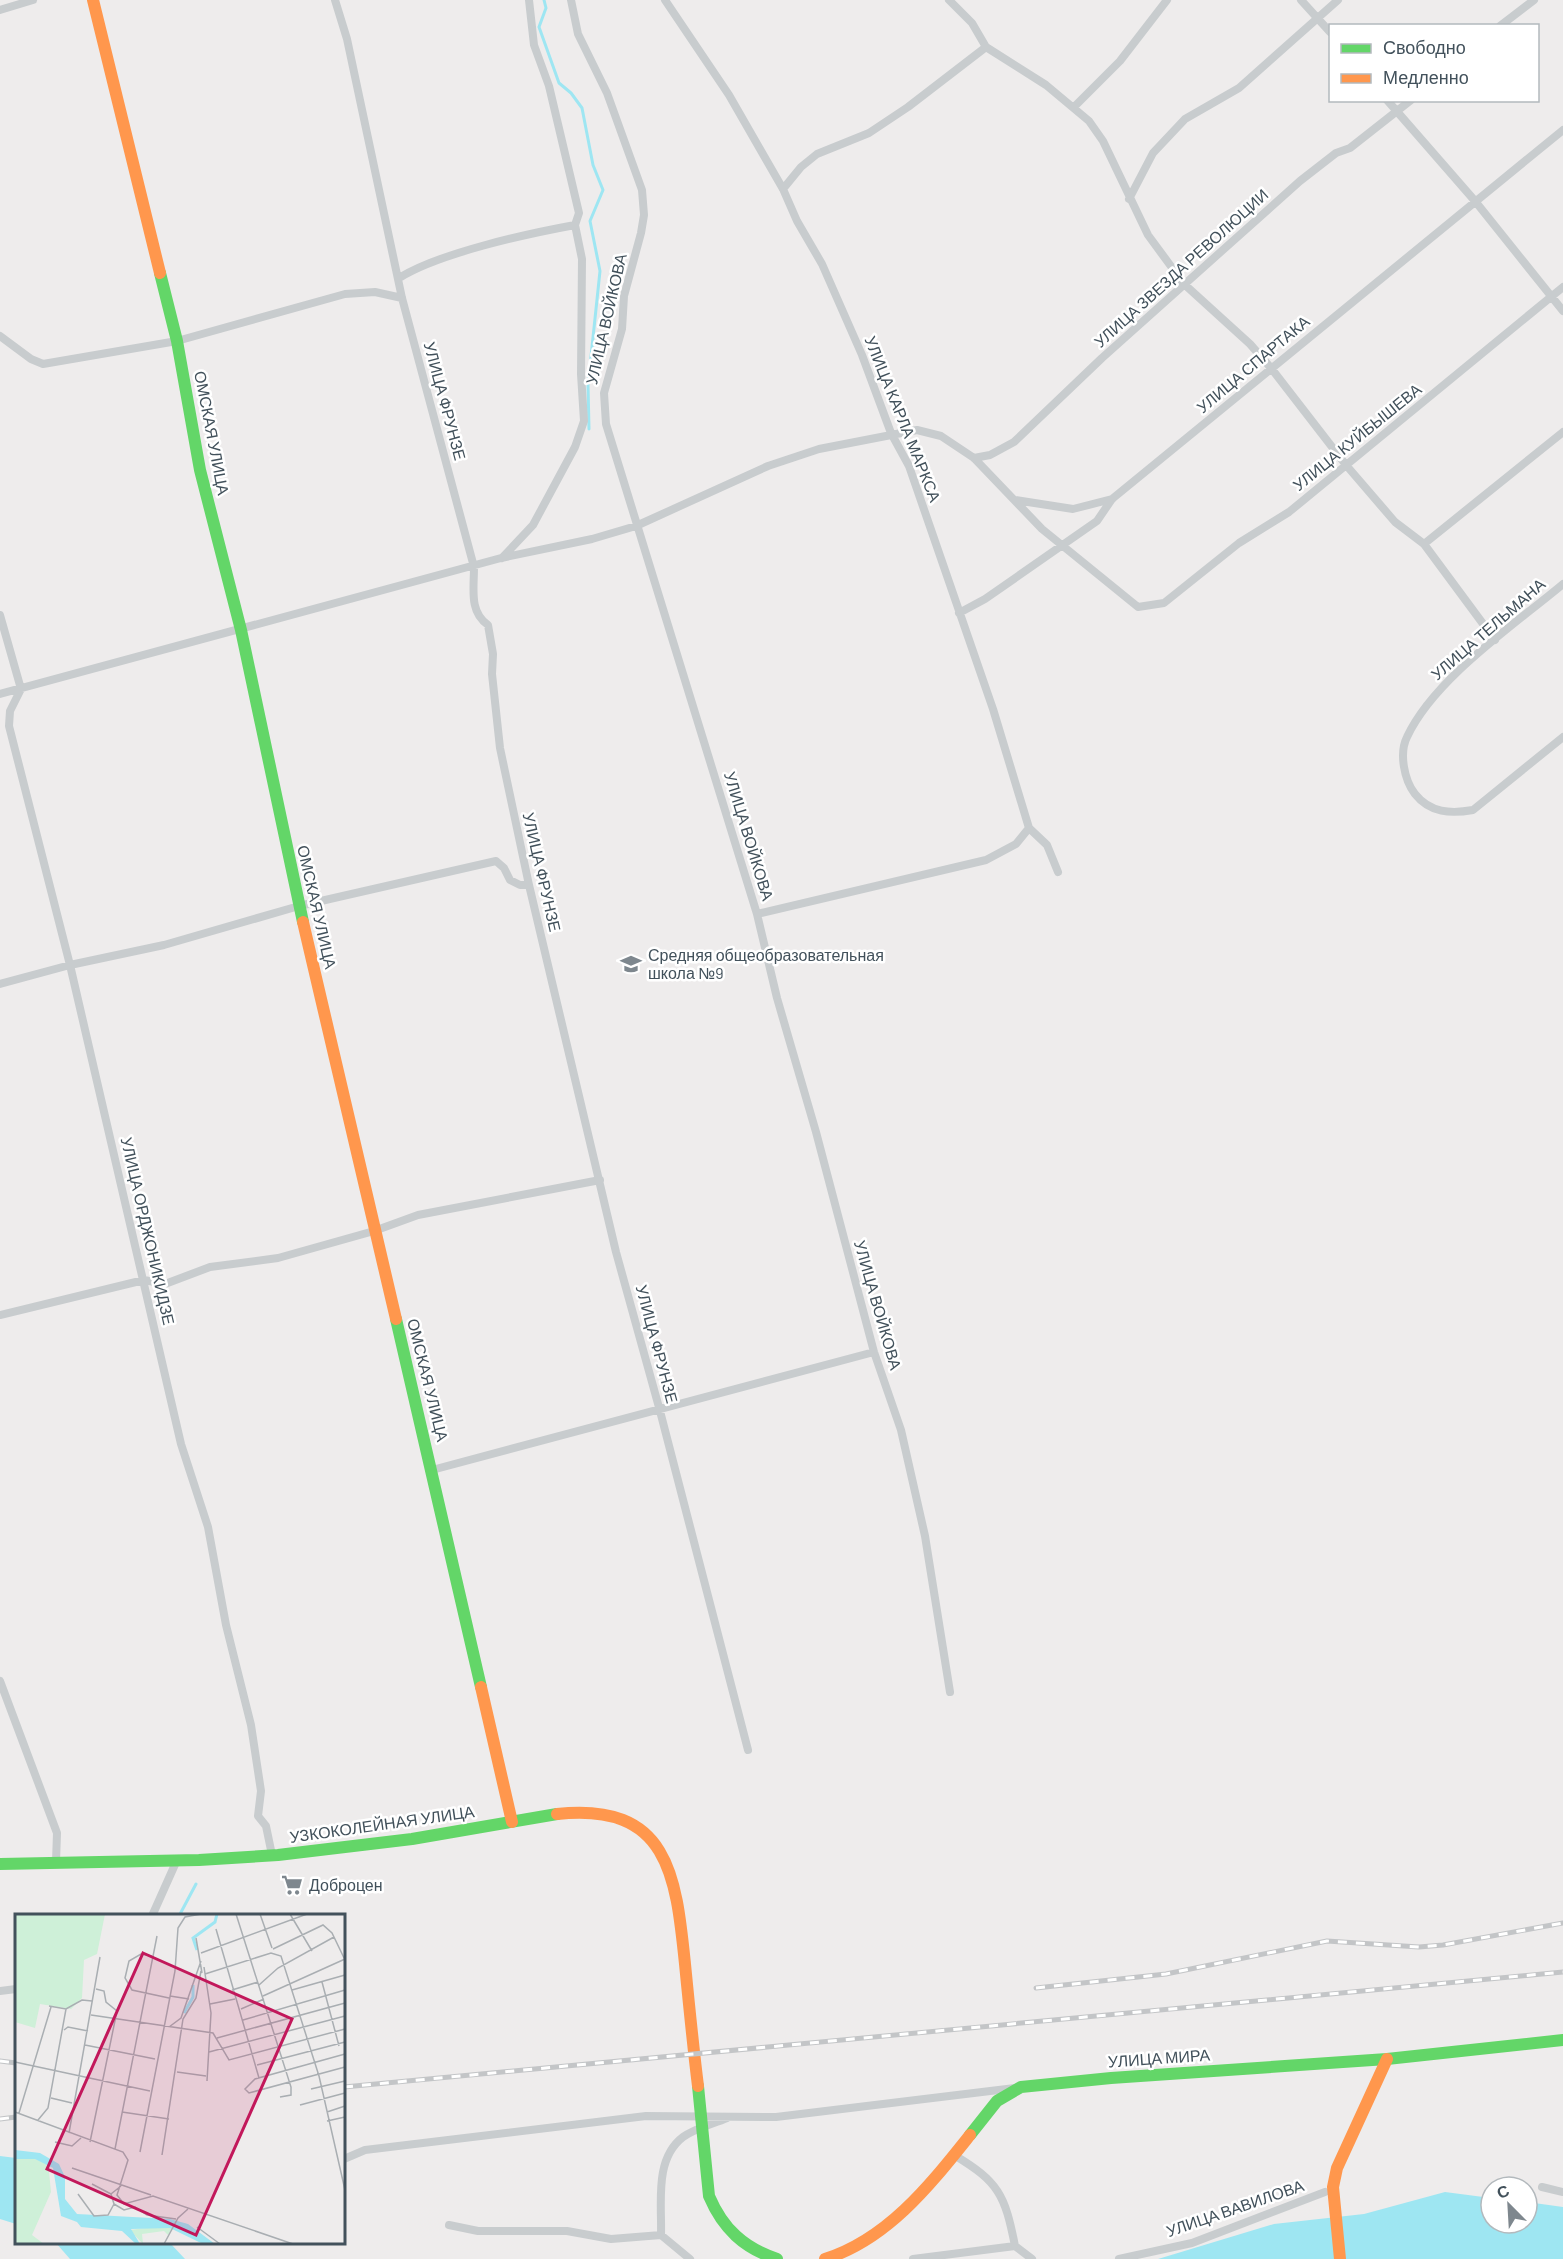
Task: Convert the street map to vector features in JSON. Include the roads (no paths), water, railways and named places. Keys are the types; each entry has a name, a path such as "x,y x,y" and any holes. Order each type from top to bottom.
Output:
{"street":[{"path":"0,10 33,0"},
{"name":"ОМСКАЯ УЛИЦА","path":"93,0 177,341 200,470 241,630 299,906 432,1470 512,1822"},
{"name":"УЛИЦА ФРУНЗЕ","path":"335,0 347,39 402,298 474,567 475,609 478,618 488,625 493,654 492,674 500,748 529,885 616,1252 660,1410 748,1750"},
{"name":"УЛИЦА ВОЙКОВА","path":"501,558 533,525 575,447 584,420 581,374 582,260 575,225 579,213 549,86 534,45 529,0"},
{"name":"УЛИЦА ВОЙКОВА","path":"571,0 578,34 607,93 642,190 644,215 641,233 624,296 622,329 604,393 606,424 757,914 777,998 816,1132 874,1352 901,1430 925,1536 950,1692"},
{"name":"УЛИЦА КАРЛА МАРКСА","path":"665,0 729,95 783,189 848,320 891,433 909,466 993,709 1029,828 1047,845 1058,872"},
{"path":"949,0 972,23 986,47 1074,107 1103,141 1148,235 1184,284 1250,344 1271,368 1346,465 1395,522 1424,544 1495,640"},
{"path":"1074,107 1120,61 1167,0"},
{"path":"1301,0 1329,31"},
{"path":"1129,199 1154,153 1185,119 1239,87 1338,0"},
{"path":"1503,24 1534,0"},
{"path":"783,189 801,167 818,154 869,133 908,107 986,47"},
{"path":"1390,102 1475,201 1563,311"},
{"name":"УЛИЦА ЗВЕЗДА РЕВОЛЮЦИИ","path":"974,458 990,455 1014,442 1184,284 1300,181 1336,153 1350,148 1409,102"},
{"name":"УЛИЦА СПАРТАКА","path":"959,614 994,593 1097,521 1112,500 1563,130"},
{"path":"399,278 418,266 542,231 575,225"},
{"name":"УЛИЦА КУЙБЫШЕВА","path":"1062,544 1138,607 1164,603 1239,543 1288,512 1563,287"},
{"path":"0,336 31,359 43,364 177,341 345,294 375,292 402,298"},
{"path":"0,694 501,558 538,552 636,526 768,466 819,449 891,433 917,430 941,436 974,458 1042,529 1062,544"},
{"path":"1424,544 1563,432"},
{"path":"1015,500 1073,509 1112,500"},
{"name":"УЛИЦА ТЕЛЬМАНА","path":"1563,584 1495,640 1436,694 1406,738 1403,754 1407,778 1415,793 1437,810 1454,814 1473,810 1563,737"},
{"path":"0,615 21,689"},
{"name":"УЛИЦА ОРДЖОНИКИДЗЕ","path":"21,689 10,711 9,726 70,964 182,1444 208,1527 226,1625 251,1725 261,1791 258,1816 266,1826 272,1855"},
{"path":"757,914 986,860 1016,844 1029,828"},
{"path":"0,984 70,964 164,945 299,906 496,861 504,868 510,880 520,885 529,885"},
{"path":"0,1315 144,1280 165,1284 210,1267 278,1258 374,1231 418,1215 600,1180"},
{"path":"432,1470 874,1352"},
{"path":"0,1681 33,1763 42,1797 57,1833 56,1862"},
{"name":"УЗКОКОЛЕЙНАЯ УЛИЦА","path":"0,1864 177,1860 272,1855 430,1836 564,1813 600,1813 633,1825 656,1842 672,1868 684,1940 709,2196 715,2213 740,2242 758,2253 777,2259"},
{"path":"153,1914 177,1860"},
{"path":"0,1991 15,1989"},
{"name":"УЛИЦА МИРА","path":"825,2259 844,2253 880,2230 923,2195 997,2101 1020,2087 1112,2078 1387,2059 1563,2040"},
{"path":"1340,2259 1333,2187 1337,2168 1387,2059"},
{"path":"345,2159 365,2150 570,2124 646,2116 776,2117 1020,2087"},
{"path":"661,2235 664,2164 670,2149 684,2136 730,2117"},
{"path":"954,2155 986,2174 1008,2209 1014,2246"},
{"path":"1542,2187 1563,2192"},
{"name":"УЛИЦА ВАВИЛОВА","path":"1119,2259 1192,2243 1324,2192"},
{"path":"449,2225 478,2231 567,2231 611,2239 661,2235 690,2259"},
{"path":"913,2259 1014,2246 1032,2259"}],"water":[{"path":"0,2156 15,2158 15,2224 0,2219"},
{"path":"1445,2192 1479,2196 1479,2235 1539,2235 1539,2204 1563,2207 1563,2259 1158,2259 1274,2224 1364,2214"},
{"path":"57,2244 171,2244 185,2259 70,2259"}],"waterway":[{"path":"544,0 546,8 539,27 559,83 571,93 582,108 593,165 603,190 590,221 600,271 588,385 589,429"},
{"path":"180,1914 196,1884"}],"railway":[{"path":"1036,1988 1166,1974 1327,1941 1419,1947 1443,1945 1563,1923"},
{"path":"345,2087 1563,1972"},
{"path":"0,2061 15,2063"},
{"path":"0,2119 15,2117"}],"place":[{"name":"Средняя общеобразовательная школа №9","path":"631,964"},
{"name":"Доброцен","path":"292,1885"}]}
